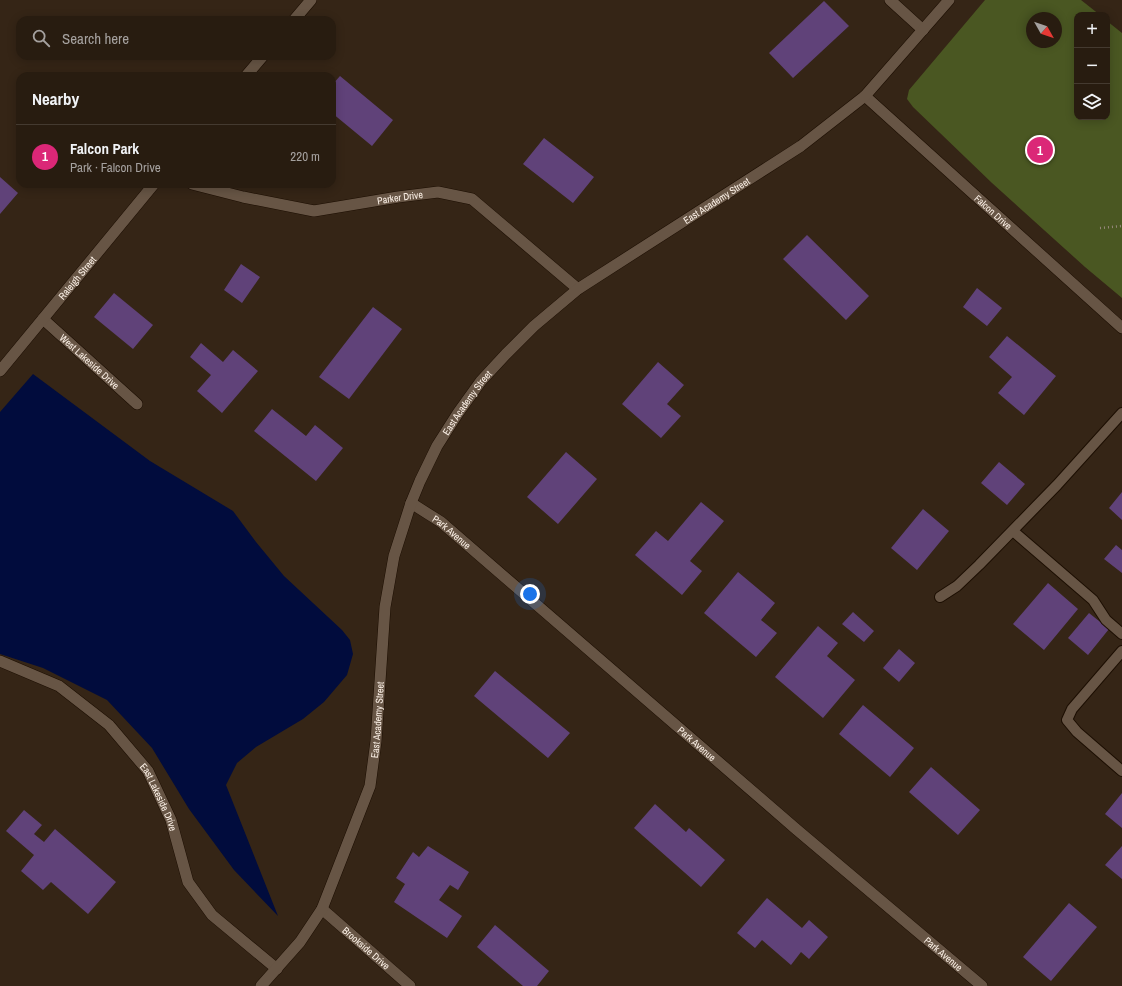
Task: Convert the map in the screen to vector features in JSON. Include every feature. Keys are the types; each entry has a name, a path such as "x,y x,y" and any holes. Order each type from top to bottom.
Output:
{"street":[{"path":"297,16 311,0"},
{"path":"890,0 924,30"},
{"name":"East Academy Street","path":"261,986 300,942 322,909 370,786 376,741 385,608 394,556 411,503 437,446 458,413 481,381 534,326 578,289 801,146 865,96 949,0"},
{"path":"249,72 260,60"},
{"name":"Falcon Drive","path":"865,96 1122,328"},
{"name":"Raleigh Street","path":"0,371 151,188"},
{"name":"Parker Drive","path":"208,188 243,197 314,211 438,192 472,199 578,289"},
{"name":"West Lakeside Drive","path":"43,319 137,404"},
{"name":"Park Avenue","path":"411,503 441,522 796,829 982,986"},
{"name":"East Lakeside Drive","path":"0,661 59,686 109,725 148,771 171,820 188,882 212,916 277,969"},
{"name":"Brookside Drive","path":"322,909 410,986"}],"lane":[{"path":"940,597 957,586 1013,531 1122,413"},
{"path":"1013,531 1093,600 1106,620 1122,634"},
{"path":"1122,651 1072,709 1067,720 1077,732 1122,771"}],"path":[{"path":"1100,228 1122,226"}],"green space":[{"path":"985,0 1081,0 1096,12 1074,12 1074,120 1110,120 1110,23 1122,33 1122,298 1085,267 992,183 913,107 907,99 909,90"}],"shaded area":[{"path":"33,374 150,461 233,511 284,576 342,630 350,640 353,654 347,675 324,702 303,719 256,747 237,763 226,785 278,916 234,870 189,809 152,748 107,700 43,668 0,654 0,412"}],"building":[{"path":"824,1 849,26 793,78 769,53"},
{"path":"340,76 393,120 372,146 336,116 336,80"},
{"path":"544,138 594,177 573,203 523,164"},
{"path":"0,177 18,193 0,214"},
{"path":"807,235 869,296 846,320 783,259"},
{"path":"241,264 260,277 242,303 224,290"},
{"path":"977,288 1002,308 987,326 963,307"},
{"path":"114,293 153,325 133,349 94,317"},
{"path":"373,307 402,329 349,399 319,377"},
{"path":"1007,336 1056,376 1024,415 998,393 1012,377 989,357"},
{"path":"201,343 223,362 233,350 258,371 222,413 197,391 211,375 190,357"},
{"path":"658,362 684,385 667,404 681,416 661,438 622,404"},
{"path":"272,409 306,436 315,425 343,448 316,481 254,431"},
{"path":"566,452 597,479 558,524 527,497"},
{"path":"999,462 1025,484 1007,505 981,483"},
{"path":"1122,492 1122,520 1109,508"},
{"path":"701,502 724,521 690,561 702,571 682,595 635,555 656,531 668,541"},
{"path":"923,509 949,531 917,570 891,548"},
{"path":"1116,545 1122,550 1122,573 1104,559"},
{"path":"738,572 775,603 761,620 777,633 756,657 704,613"},
{"path":"1048,583 1078,609 1044,650 1013,624"},
{"path":"853,612 874,631 864,642 842,624"},
{"path":"1089,613 1109,629 1088,655 1068,638"},
{"path":"818,626 838,643 827,656 855,680 823,718 775,677"},
{"path":"899,649 915,663 899,682 883,668"},
{"path":"495,671 570,733 548,758 474,696"},
{"path":"863,705 914,748 890,777 839,734"},
{"path":"931,767 980,810 958,835 909,792"},
{"path":"1122,793 1122,828 1105,814"},
{"path":"655,804 686,832 689,828 725,860 701,887 634,828"},
{"path":"24,810 42,825 34,834 44,842 55,829 116,882 88,914 51,882 43,890 21,871 34,855 6,831"},
{"path":"428,846 469,872 458,890 450,885 439,900 462,916 447,938 394,902 405,884 396,878 413,852 419,857"},
{"path":"1122,846 1122,879 1105,865"},
{"path":"767,898 802,928 809,920 828,937 809,959 801,952 791,965 762,940 755,948 737,933"},
{"path":"1069,903 1097,927 1051,981 1023,957"},
{"path":"495,925 549,971 537,986 523,986 477,947"}],"place":[{"name":"Falcon Park","path":"1040,150"}]}
